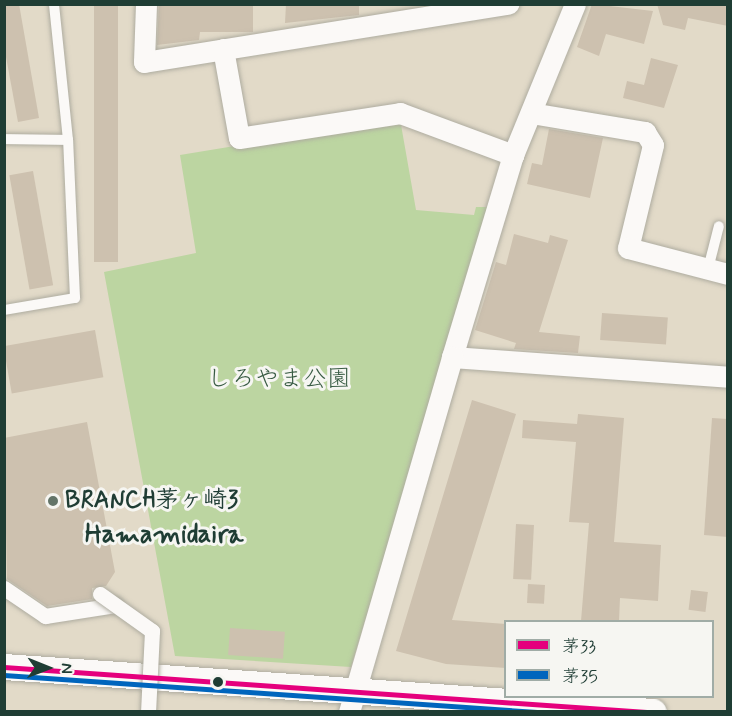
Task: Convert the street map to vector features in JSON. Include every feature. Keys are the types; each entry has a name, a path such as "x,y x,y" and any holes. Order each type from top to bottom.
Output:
{"street":[{"path":"146,4 144,62 508,4"},
{"path":"353,701 513,155 575,4"},
{"path":"223,49 239,138 400,113 513,155"},
{"path":"531,113 645,132 653,145 628,248 718,271"},
{"path":"452,357 728,377"},
{"path":"4,588 45,616 115,605"},
{"path":"99,594 152,631 148,711"},
{"path":"4,667 353,701 653,711"}],"lane":[{"path":"4,310 75,298 68,140 54,4"},
{"path":"4,139 68,140"},
{"path":"718,271 719,225"}],"green space":[{"name":"しろやま公園","path":"400,119 416,210 474,215 476,207 490,207 351,667 175,656 104,272 196,253 180,155"}],"building":[{"path":"4,4 19,4 39,118 18,122 4,46"},
{"path":"94,4 118,4 118,262 94,262"},
{"path":"159,4 253,4 253,32 200,32 199,40 157,45"},
{"path":"286,4 359,4 359,15 285,23"},
{"path":"592,4 653,11 644,44 606,34 599,56 577,47"},
{"path":"657,4 728,4 728,26 688,18 685,30 663,25"},
{"path":"651,58 678,65 664,108 623,98 627,81 644,85"},
{"path":"549,129 603,138 590,198 527,184 532,163 542,165"},
{"path":"33,171 53,285 30,289 9,175"},
{"path":"514,234 548,243 550,235 568,240 539,332 580,336 578,353 514,349 516,343 475,330 496,262 506,265"},
{"path":"602,313 668,318 666,345 600,340"},
{"path":"95,330 103,377 12,393 4,346"},
{"path":"472,400 516,414 452,620 504,624 504,668 446,664 396,651"},
{"path":"578,414 624,418 614,542 661,545 658,601 620,598 619,620 581,620 589,523 569,522 576,442 522,438 523,420 577,424"},
{"path":"712,418 728,419 728,537 704,535"},
{"name":"BRANCH茅ヶ崎3","path":"87,422 115,572 106,586 92,588 92,599 47,606 7,579 4,438"},
{"path":"516,524 534,525 531,580 513,579"},
{"path":"528,584 545,585 544,604 527,603"},
{"path":"691,590 708,592 705,612 689,610"},
{"path":"230,628 285,632 283,659 228,655"}],"transit line":[{"name":"茅33","path":"4,667 646,712"},
{"name":"茅35","path":"4,675 537,712"}],"place":[{"name":"BRANCH茅ヶ崎3","path":"53,501"}],"district":[{"name":"Hamamidaira","path":"164,536"}]}
